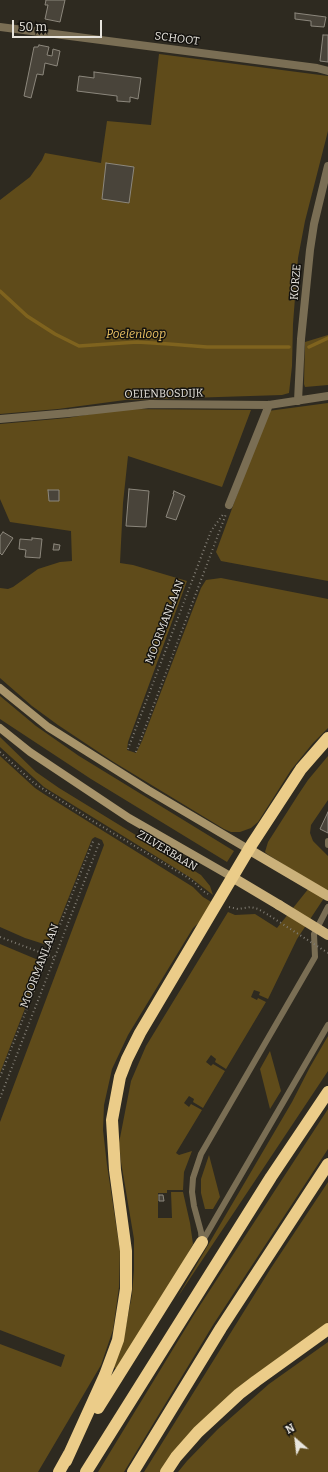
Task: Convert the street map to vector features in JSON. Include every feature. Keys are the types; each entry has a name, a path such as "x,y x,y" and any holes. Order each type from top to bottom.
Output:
{"highway":[{"path":"66,1461 105,1375 118,1340 123,1315 126,1289 126,1251 115,1170 112,1120 120,1077 140,1033 248,849 301,769 328,738"},
{"path":"86,1472 271,1177 328,1092"},
{"path":"133,1472 221,1328 328,1164"},
{"path":"59,1472 117,1375 202,1242"},
{"path":"166,1472 176,1457 198,1432 233,1399 328,1329"}],"main road":[{"path":"0,688 48,727 148,790 328,896"},
{"name":"ZILVERBAAN","path":"0,728 30,752 129,818 232,877 328,935"}],"street":[{"name":"SCHOOT","path":"0,27 317,68 328,71"},
{"name":"KORZE","path":"298,401 301,339 310,250 314,224 328,166"},
{"name":"OEIENBOSDIJK","path":"0,419 150,404 269,405 328,396"},
{"path":"229,505 269,405"}],"lane":[{"path":"202,1242 192,1192 193,1178 201,1154 315,957 314,934 328,908"},
{"path":"314,934 328,928"},
{"path":"202,1242 328,1025"}],"path":[{"name":"MOORMANLAAN","path":"128,749 211,531 229,505"},
{"name":"MOORMANLAAN","path":"136,752 229,505"},
{"name":"ZILVERBAAN","path":"0,752 34,783 91,820 169,866 194,882 203,891 232,909 251,907 258,909 328,953"},
{"name":"MOORMANLAAN","path":"0,1077 94,839"},
{"name":"MOORMANLAAN","path":"0,1098 100,841"},
{"path":"0,937 55,958"}],"shaded area":[{"path":"159,54 328,76 328,131 305,221 298,258 289,393 282,395 125,400 58,409 0,414 0,200 30,177 45,153 101,163 107,121 151,125"},
{"path":"328,335 328,385 305,387 305,342"},
{"path":"328,403 328,581 221,561 216,552 268,411"},
{"path":"121,409 251,410 222,487 128,456 123,503 120,563 133,565 187,581 128,742 127,750 136,753 142,741 201,588 206,580 221,578 328,599 328,728 313,743 291,770 258,822 251,828 240,832 231,832 224,829 112,761 32,706 0,678 0,588 8,589 13,587 38,569 60,562 72,561 71,531 10,522 0,499 0,424 67,418"},
{"path":"0,696 36,726 79,756 234,851 227,862 91,779 0,719"},
{"path":"0,737 36,772 59,788 201,875 210,886 213,895 191,878 44,787 0,747"},
{"path":"0,756 35,788 193,887 203,897 213,903 206,916 193,928 128,1035 112,1069 104,1105 103,1130 120,1251 119,1287 113,1330 101,1365 38,1472 0,1472 0,1344 61,1367 65,1355 0,1330 0,1122 104,845 102,840 95,837 92,839 51,942 47,945 25,938 0,927"},
{"path":"328,756 328,800 311,825 310,833 313,841 328,856 328,892 297,939 268,999 259,995 260,992 254,990 251,997 257,1000 258,998 266,1002 226,1069 215,1062 216,1059 211,1055 206,1062 211,1066 213,1064 225,1071 203,1108 193,1102 194,1099 189,1096 184,1103 189,1107 191,1104 202,1110 176,1153 179,1155 192,1151 184,1172 183,1190 167,1190 167,1193 158,1193 158,1218 172,1218 171,1192 183,1192 193,1244 117,1369 113,1367 124,1336 132,1295 134,1270 134,1239 119,1143 131,1081 146,1046 228,912 235,915 255,914 277,928 313,883 265,852 268,842 298,795 308,780"},
{"path":"0,944 43,962 0,1073"},
{"path":"328,1036 328,1071 177,1298 292,1102"},
{"path":"270,1051 281,1091 270,1109 260,1069"},
{"path":"328,1109 328,1149 213,1325 124,1472 98,1472 195,1313"},
{"path":"209,1155 220,1197 213,1209 205,1209 201,1193 201,1179"},
{"path":"328,1182 328,1323 300,1345 160,1472 144,1472 271,1268"},
{"path":"328,1342 328,1472 178,1472 218,1429 269,1384"}],"building":[{"path":"46,0 65,0 60,22 45,19 48,5 45,5"},
{"path":"295,13 326,17 324,27 311,26 311,21 295,19"},
{"path":"323,35 328,35 328,62 320,61"},
{"path":"39,45 49,47 47,55 52,56 53,49 60,51 57,66 45,63 43,75 37,74 31,98 24,96 34,47 38,47"},
{"path":"94,72 141,78 138,99 130,97 130,102 117,101 117,96 77,91 79,76 94,78"},
{"path":"106,163 134,167 129,203 102,199"},
{"path":"129,489 149,491 146,527 126,526"},
{"path":"48,490 59,490 59,501 49,501"},
{"path":"174,491 185,496 176,520 166,517"},
{"path":"3,532 13,538 2,555 0,553 0,536"},
{"path":"32,538 42,539 40,558 25,557 26,550 19,549 20,539 32,540"},
{"path":"54,544 60,545 59,550 53,550"},
{"path":"328,812 328,833 320,829"},
{"path":"159,1195 163,1195 164,1201 159,1201"}],"waterway":[{"name":"Poelenloop","path":"0,291 27,316 55,334 79,346 137,342 207,347 289,347"},
{"name":"Poelenloop","path":"309,347 328,338"}]}
